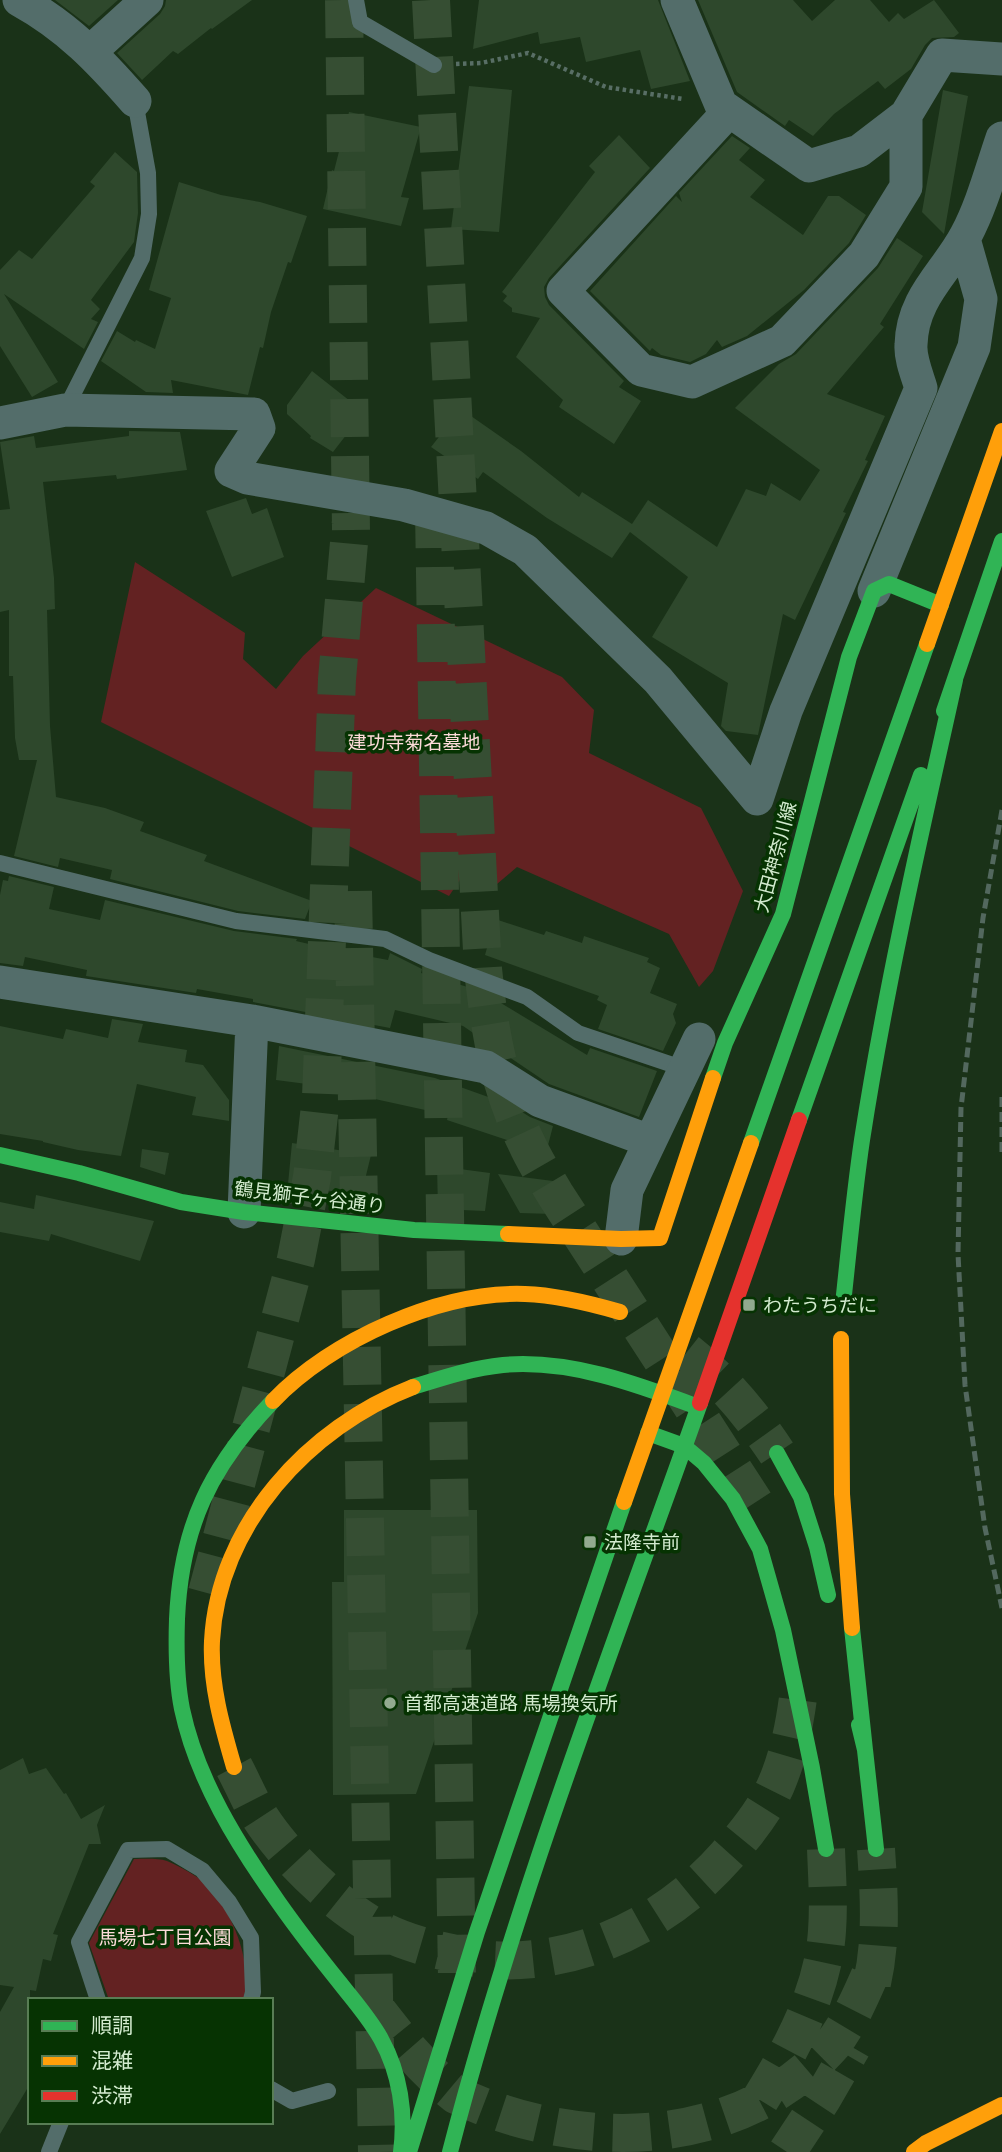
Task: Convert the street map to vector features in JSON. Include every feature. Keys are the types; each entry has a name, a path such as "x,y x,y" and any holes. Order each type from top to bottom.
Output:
{"main road":[{"path":"409,2152 490,1893 564,1673 1002,431"},
{"path":"450,2152 476,2052 536,1867 1002,541"},
{"path":"874,591 890,584 941,605"},
{"name":"大田神奈川線","path":"621,1239 660,1238 725,1043 783,914 849,657 874,591"},
{"path":"843,1304 862,1142 877,1052 911,879 955,680"},
{"name":"鶴見獅子ヶ谷通り","path":"0,1155 79,1173 181,1202 244,1212 414,1230 621,1239"},
{"path":"401,2152 404,2134 402,2101 394,2067 381,2039 254,1868 225,1820 201,1772 184,1718 176,1662 182,1562 197,1513 221,1465 253,1421 323,1359 369,1331 454,1301 496,1294 538,1294 583,1301 620,1311"},
{"path":"841,1339 839,1461 842,1532 876,1849"},
{"path":"234,1767 218,1717 211,1668 214,1622 224,1577 241,1536 267,1495 298,1460 335,1426 380,1399 428,1380 480,1368 526,1364 572,1369 618,1379 698,1407"},
{"path":"649,1433 684,1446 706,1464 729,1491 762,1551 775,1591 820,1801 826,1849"},
{"path":"777,1452 800,1497 817,1547 865,1750"},
{"path":"914,2152 926,2143 1002,2105"}],"street":[{"path":"19,0 42,13 91,51 135,101"},
{"path":"91,51 147,0"},
{"path":"677,0 725,108 809,166 859,151 906,115 942,55 1002,59"},
{"path":"725,108 563,291 641,370 692,382 782,341 864,256 906,187 906,115"},
{"path":"0,423 65,410 254,414 259,428 231,471 247,478 404,505 486,528 526,550 658,680 757,799 786,711 920,388 911,346 918,311 932,282 964,239 972,223 1002,138"},
{"path":"874,591 974,346 981,299 964,239"},
{"path":"0,982 252,1021 486,1067 540,1101 650,1141"},
{"path":"244,1212 252,1021"},
{"path":"621,1239 627,1190 699,1039"}],"lane":[{"path":"356,0 360,22 434,65"},
{"path":"65,410 142,258 149,214 148,173 135,101"},
{"path":"0,863 236,921 385,939 429,960 527,998 578,1033 685,1069"},
{"path":"97,1998 79,1942 128,1850 167,1849 202,1870 229,1902 251,1938 252,1998"},
{"path":"273,2090 292,2101 328,2091"},
{"path":"49,2152 60,2124"}],"path":[{"path":"434,65 481,63 528,53 606,87 725,108"}],"green space":[{"name":"建功寺菊名墓地","path":"135,562 245,633 243,659 276,689 303,656 376,588 562,677 594,710 589,753 701,808 743,891 713,971 699,987 669,934 517,867 497,884 469,866 449,896 101,722"},
{"name":"馬場七丁目公園","path":"134,1859 167,1861 201,1880 212,1891 230,1919 246,1969 243,1998 108,1998 89,1943"}],"building":[{"path":"55,0 118,0 89,26"},
{"path":"166,0 252,0 178,54 173,51 142,80 117,53 160,14"},
{"path":"479,0 658,0 690,81 651,89 640,50 586,62 580,37 540,44 538,32 473,49"},
{"path":"698,0 793,0 812,21 835,0 870,0 889,22 898,13 904,19 934,0 959,33 954,37 932,38 911,69 885,89 878,81 834,114 813,136 789,120 785,126 737,92"},
{"path":"469,86 512,90 499,232 451,229"},
{"path":"943,90 968,96 944,234 922,212"},
{"path":"349,112 421,127 401,197 409,198 401,226 323,209"},
{"path":"619,135 650,168 549,278 544,287 549,305 624,381 619,387 641,401 614,444 559,407 563,400 516,357 540,318 512,312 512,308 503,301 507,296 502,292 595,172 589,166"},
{"path":"732,136 750,148 739,160 765,180 750,197 803,235 828,196 839,196 866,215 849,243 804,290 747,336 722,347 717,340 706,354 690,362 661,355 652,348 650,351 590,291 676,196 682,202 679,193"},
{"path":"115,152 137,172 138,213 134,242 91,300 100,309 91,319 98,322 84,349 4,294 58,382 32,397 0,346 0,270 19,250 32,259 95,186 90,182"},
{"path":"179,182 307,216 271,312 248,395 171,380 173,393 146,392 101,361 117,331 135,342 136,340 155,349 171,298 149,290"},
{"path":"897,238 923,256 880,324 884,327 827,394 885,416 865,460 868,461 843,512 846,513 795,620 783,614 758,735 726,731 721,726 728,683 652,637 688,577 630,532 612,558 547,518 483,472 478,479 431,447 461,409 521,451 579,497 582,492 632,524 648,500 717,547 746,489 766,496 771,483 800,501 820,470 735,408 779,364 796,354 878,268"},
{"path":"312,371 364,412 333,452 310,438 311,436 287,414 287,405"},
{"path":"129,431 180,432 187,470 117,479 116,475 43,482 54,578 55,609 47,610 50,726 56,797 105,808 144,822 140,831 207,855 204,861 312,901 305,919 238,911 110,879 112,870 60,858 58,867 14,856 37,760 19,760 15,738 13,676 9,676 9,610 0,612 0,510 10,509 0,442 34,436 36,448 129,436"},
{"path":"246,498 252,514 267,508 284,557 232,577 206,511"},
{"path":"9,876 54,887 49,909 100,920 105,900 234,931 297,939 296,941 388,960 390,953 422,969 421,973 481,991 587,1055 590,1048 657,1071 639,1117 549,1084 463,1026 395,1010 390,1028 197,989 196,993 86,976 87,970 25,957 23,966 0,963 0,895 3,880 8,881"},
{"path":"495,919 544,935 546,931 582,943 584,936 649,958 647,962 660,968 650,993 677,1004 673,1014 676,1023 663,1051 598,1029 607,1005 597,1000 599,996 485,955"},
{"path":"112,1019 143,1024 138,1042 187,1050 185,1062 203,1065 229,1100 229,1121 192,1115 196,1097 137,1084 121,1156 0,1134 0,1026 63,1039 66,1029 108,1038"},
{"path":"279,1046 435,1078 511,1105 530,1117 553,1126 546,1153 447,1120 448,1115 352,1094 353,1090 276,1080"},
{"path":"292,1143 371,1155 361,1196 288,1184"},
{"path":"142,1149 169,1153 165,1175 140,1167"},
{"path":"437,1166 490,1173 485,1211 438,1209"},
{"path":"498,1174 561,1182 553,1214 520,1213"},
{"path":"36,1195 154,1221 140,1261 51,1234 49,1241 0,1232 0,1202 34,1209"},
{"name":"首都高速道路 馬場換気所","path":"344,1510 477,1510 478,1613 416,1794 333,1795 332,1582 344,1582"},
{"path":"23,1758 29,1774 46,1768 64,1794 66,1793 81,1819 105,1805 97,1825 101,1844 89,1844 53,1934 58,1935 51,1961 43,1959 36,1991 30,1990 28,2087 0,2134 0,2012 14,1987 0,1985 0,1770"}],"tunnel":[{"path":"344,0 351,530"},
{"path":"431,0 483,969 497,1057 517,1121 529,1149 555,1194 756,1505"},
{"path":"434,510 457,1979"},
{"path":"207,1593 296,1259 312,1177 321,1097 337,679 351,520"},
{"path":"353,891 377,2152"},
{"path":"687,1352 736,1399 777,1453"},
{"path":"234,1767 258,1814 282,1847 313,1879 364,1920 399,1938 437,1950 484,1959 527,1960 560,1955 622,1934 651,1919 704,1879 748,1831 771,1794 787,1753 798,1698"},
{"path":"760,2100 804,2020 819,1976 828,1921 826,1849"},
{"path":"872,1983 879,1900 876,1849"},
{"path":"373,2005 412,2053 456,2095 503,2114 553,2126 604,2132 655,2131 704,2123 751,2106 795,2080 840,2034 877,1959"},
{"path":"787,2152 852,2047"}],"railway":[{"path":"1002,810 983,918 961,1108 958,1254 965,1385 985,1528 1002,1608"},
{"path":"1002,1097 1002,1153"}],"traffic: fast":[{"path":"944,711 1002,541"},
{"path":"713,1078 725,1043 783,914 849,657 874,591 889,584 941,605"},
{"path":"751,1143 927,644"},
{"path":"843,1304 856,1181 871,1082 905,909 955,680"},
{"path":"799,1120 921,775"},
{"path":"0,1155 79,1173 181,1202 244,1212 414,1230 508,1234"},
{"path":"413,1387 491,1366 528,1364 602,1375 698,1407"},
{"path":"273,1401 232,1450 216,1475 193,1527 185,1555 177,1619 180,1698 198,1761 234,1835 286,1913 372,2024 388,2052 402,2109 401,2152"},
{"path":"450,2152 476,2057 535,1868 700,1403"},
{"path":"648,1433 684,1446 704,1463 733,1499 760,1549 783,1630 826,1849"},
{"path":"777,1453 801,1497 817,1547 828,1595"},
{"path":"409,2152 477,1932 624,1502"},
{"path":"852,1628 865,1750"},
{"path":"859,1725 865,1750 876,1849"}],"traffic: slow":[{"path":"927,644 1002,431"},
{"path":"508,1234 660,1238 713,1078"},
{"path":"624,1502 751,1143"},
{"path":"273,1401 325,1358 356,1340 423,1310 458,1301 492,1295 525,1294 573,1300 620,1312"},
{"path":"841,1339 842,1494 852,1628"},
{"path":"234,1767 218,1705 212,1657 218,1598 231,1558 251,1520 276,1485 305,1454 339,1427 375,1405 413,1387"},
{"path":"914,2152 926,2143 1002,2105"}],"traffic: jam":[{"path":"700,1403 799,1120"}],"place":[{"name":"わたうちだに","path":"749,1305"},
{"name":"法隆寺前","path":"590,1542"},
{"name":"首都高速道路 馬場換気所","path":"390,1703"}]}
